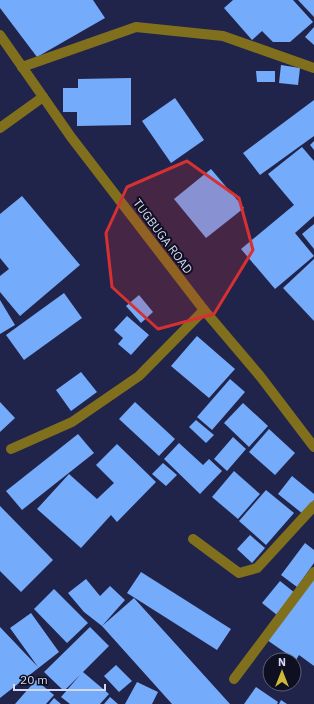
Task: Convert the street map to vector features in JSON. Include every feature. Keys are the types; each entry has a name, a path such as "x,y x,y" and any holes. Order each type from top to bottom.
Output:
{"street":[{"path":"22,67 136,27 223,36 314,68"},
{"name":"TUGBUGA ROAD","path":"0,35 71,136 204,310 260,376 314,447"},
{"path":"0,128 44,97"},
{"path":"11,449 72,422 139,376 204,310"},
{"path":"193,539 239,574 257,568 314,506"},
{"path":"234,679 314,572"}],"highlighted area":[{"path":"187,161 239,198 253,250 214,314 158,329 112,287 106,233 127,187"}],"building":[{"path":"0,0 93,0 105,18 37,57 0,8"},
{"path":"233,0 293,0 313,22 290,42 273,42 262,31 252,40 224,8"},
{"path":"298,0 314,0 314,17"},
{"path":"314,27 314,45 305,37"},
{"path":"281,65 300,68 298,85 279,83"},
{"path":"256,71 275,71 275,82 257,82"},
{"path":"131,78 131,125 77,126 77,112 63,112 63,88 78,88 78,79"},
{"path":"175,98 204,140 171,163 142,121"},
{"path":"314,100 314,136 260,175 243,153"},
{"path":"314,141 314,150 310,145"},
{"path":"302,147 314,161 314,216 295,233 314,256 275,289 241,249 294,205 268,174"},
{"path":"211,169 244,208 206,238 174,199"},
{"path":"22,196 80,265 20,316 0,292 0,276 9,269 0,258 0,214"},
{"path":"314,224 314,249 302,234"},
{"path":"314,259 314,321 283,288"},
{"path":"64,293 82,318 24,360 6,335"},
{"path":"139,295 153,312 141,323 126,306"},
{"path":"0,300 15,325 0,334"},
{"path":"127,316 149,335 131,355 118,344 123,338 114,330"},
{"path":"197,336 235,369 209,398 171,366"},
{"path":"81,372 97,392 71,411 56,390"},
{"path":"230,379 245,392 212,430 197,417"},
{"path":"0,402 15,418 0,432"},
{"path":"135,402 175,439 159,456 119,419"},
{"path":"243,403 268,426 249,447 224,423"},
{"path":"196,420 214,435 206,443 189,427"},
{"path":"269,429 295,453 275,475 249,452"},
{"path":"78,434 94,453 22,510 6,491"},
{"path":"233,437 246,449 227,471 214,459"},
{"path":"179,443 203,465 209,459 222,471 200,494 164,459"},
{"path":"117,444 156,482 117,522 111,515 81,548 37,509 69,474 97,499 114,483 96,465"},
{"path":"163,463 177,475 166,486 152,474"},
{"path":"234,471 260,494 238,519 212,497"},
{"path":"292,476 314,494 314,500 303,514 278,494"},
{"path":"266,490 294,513 266,545 239,521"},
{"path":"0,506 53,560 21,592 0,571"},
{"path":"250,535 265,548 252,563 237,549"},
{"path":"305,543 314,550 314,563 297,587 281,575"},
{"path":"141,572 231,629 217,650 127,593"},
{"path":"314,575 314,666 302,657 302,652 284,652 267,640"},
{"path":"86,579 100,596 110,586 125,600 102,626 84,612 68,593"},
{"path":"280,581 295,593 277,615 262,603"},
{"path":"54,589 88,623 67,643 34,609"},
{"path":"134,598 230,704 172,704 102,626"},
{"path":"31,613 59,652 0,698 0,627 38,667 10,628"},
{"path":"90,627 109,646 83,672 109,694 100,704 70,704 61,697 80,675 64,691 44,672"},
{"path":"116,665 132,681 119,692 104,676"},
{"path":"36,680 54,695 46,704 15,704"},
{"path":"137,682 158,692 152,704 125,704"},
{"path":"256,687 278,702 277,704 244,704"},
{"path":"110,697 118,704 104,704"},
{"path":"54,698 61,704 49,704"},
{"path":"281,700 287,704 279,704"}]}
